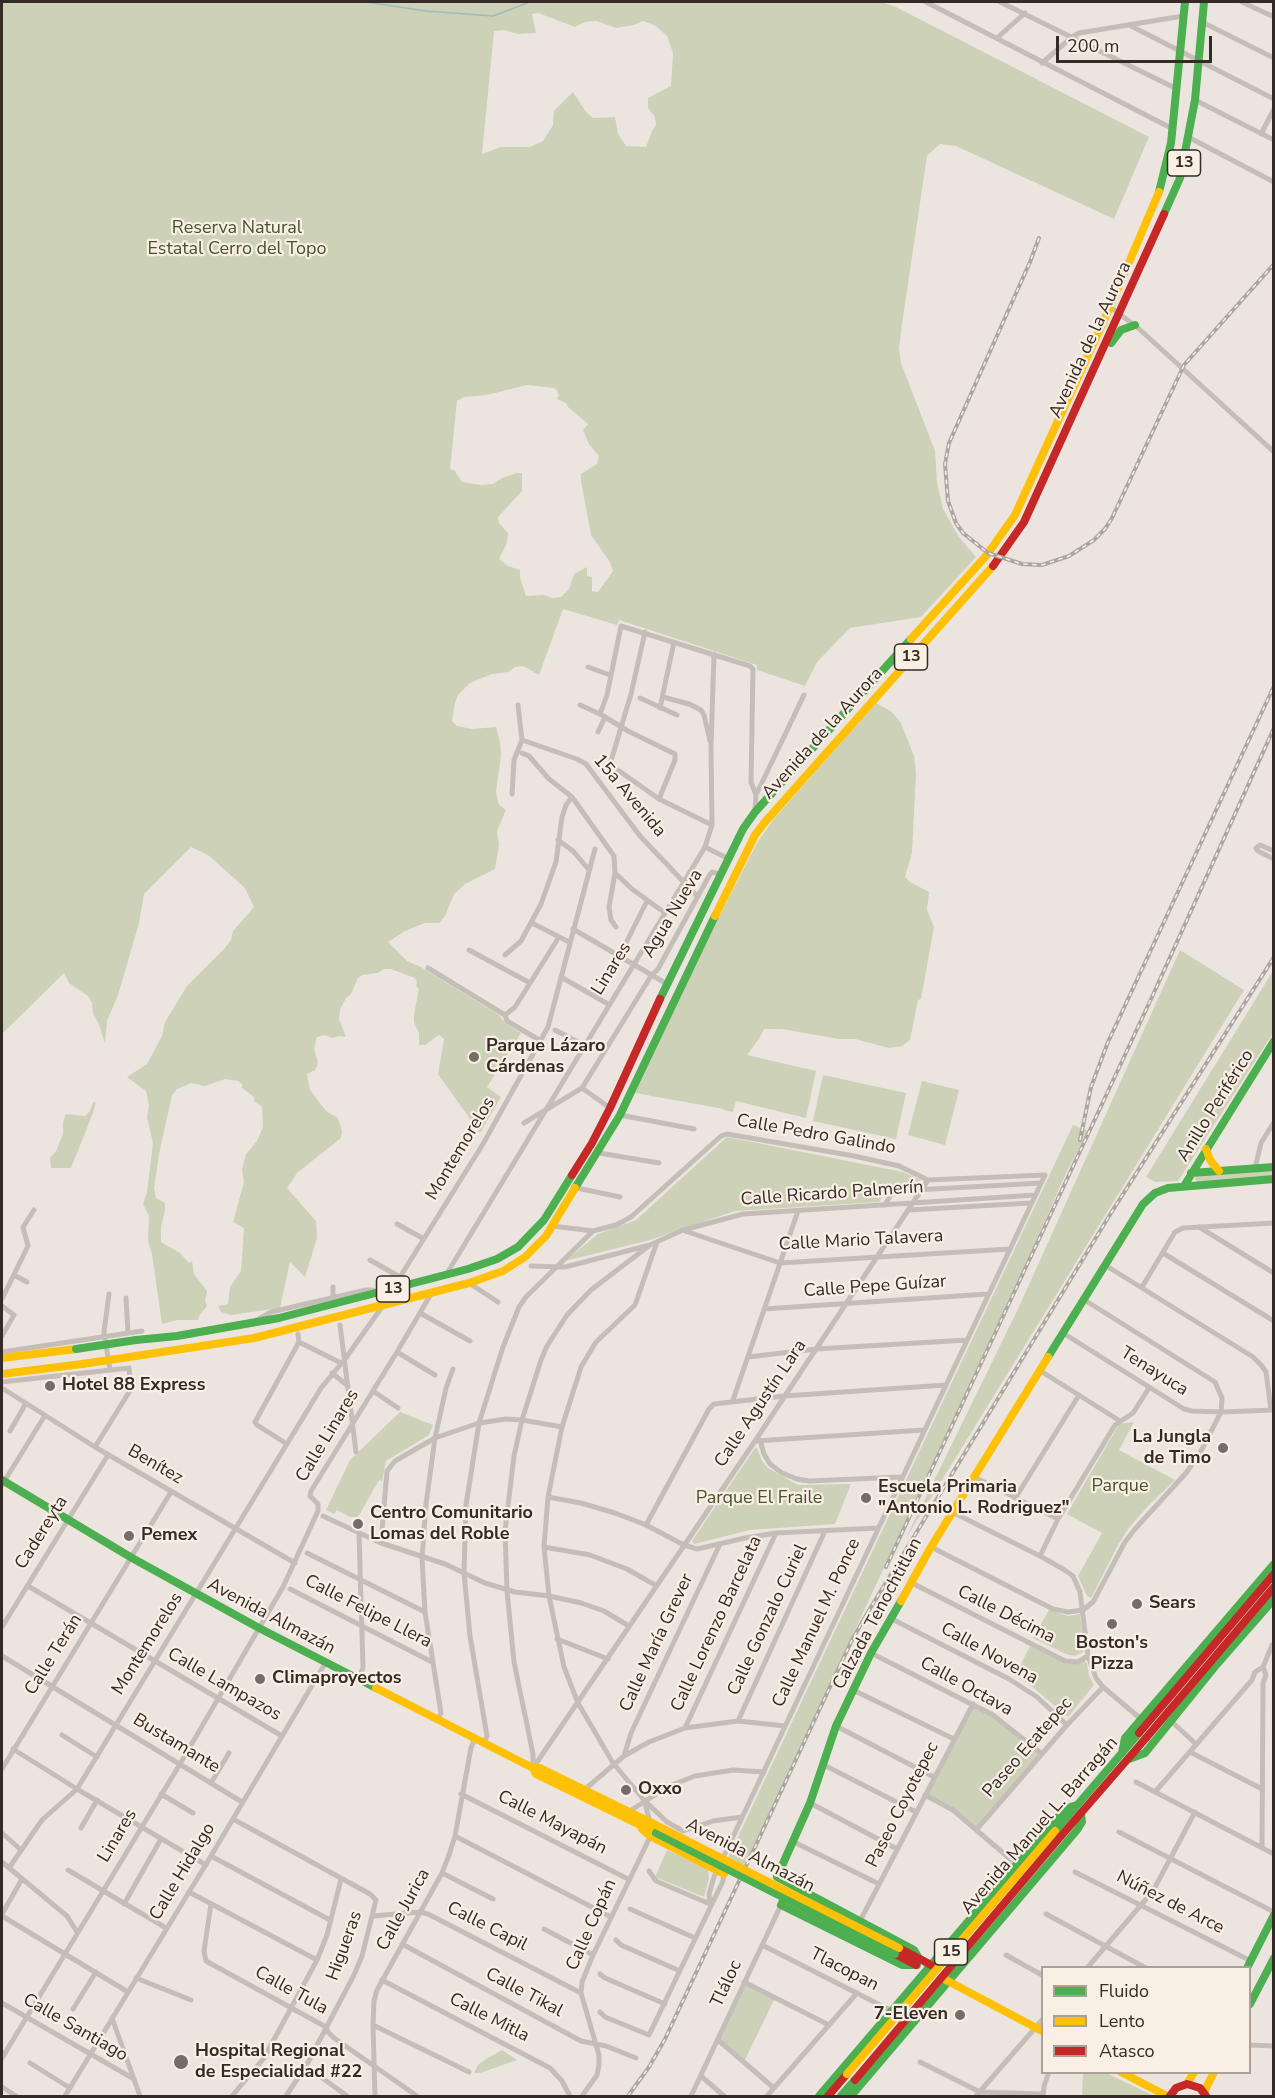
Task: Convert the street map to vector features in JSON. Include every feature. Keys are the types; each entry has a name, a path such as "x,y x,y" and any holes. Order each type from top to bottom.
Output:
{"main road":[{"name":"Avenida de la Aurora","path":"446,1275 503,1256 522,1244 544,1220 592,1143 610,1108 740,834 756,812 986,556 1010,524 1110,307 1162,185 1173,129 1175,88 1185,2"},
{"name":"Avenida de la Aurora","path":"553,1226 620,1115 708,929 750,845 765,822 996,562 1024,522 1183,170 1196,100 1204,2"},
{"path":"1100,358 1118,332 1135,325"},
{"path":"710,895 715,903 722,901"},
{"path":"698,919 706,919 708,929"},
{"name":"Anillo Periférico","path":"1184,1186 1270,1053 1274,1041"},
{"path":"1206,1149 1218,1171"},
{"path":"1191,1173 1274,1167"},
{"path":"1234,1169 1234,1182"},
{"name":"Calzada Tenochtitlan","path":"791,1885 777,1877 810,1803 836,1726 871,1653 930,1547 1143,1204 1162,1189 1274,1179"},
{"name":"13","path":"2,1374 43,1370 254,1338 431,1294 503,1271 525,1257 553,1226"},
{"name":"13","path":"2,1358 19,1353 76,1349 279,1318 446,1275"},
{"path":"177,1335 173,1344 180,1350"},
{"path":"40,1353 46,1361 43,1370"},
{"name":"Avenida Almazán","path":"2,1482 196,1595 533,1768 540,1768 628,1812 652,1829"},
{"path":"1121,1754 1124,1740 1274,1564"},
{"name":"Avenida Manuel L. Barragán","path":"828,2097 851,2077 1058,1833 1077,1805 1274,1574"},
{"name":"Avenida Manuel L. Barragán","path":"1058,1833 1081,1814 1274,1587"},
{"path":"1245,1599 1274,1613"},
{"path":"1129,1759 1145,1753 1274,1599"},
{"path":"1200,1651 1199,1659 1203,1664 1217,1665"},
{"path":"1183,1669 1192,1668 1198,1671 1203,1682"},
{"name":"Avenida Almazán","path":"533,1768 537,1774 950,1978"},
{"path":"819,2097 1016,1864 1067,1808 1077,1805"},
{"path":"851,2097 1077,1830 1082,1822 1081,1814"},
{"path":"652,1829 720,1872"},
{"path":"781,1905 902,1965 919,1962 914,1950 791,1885"},
{"name":"Tláloc","path":"781,1905 791,1885"},
{"path":"810,1919 819,1900"},
{"path":"1249,1964 1274,1914"},
{"path":"970,1918 988,1934"},
{"path":"1251,2002 1270,1971 1274,1958"},
{"path":"950,1978 959,1986 1039,2029"},
{"path":"1123,2074 1168,2097 1176,2088 1187,2084 1194,2085 1207,2095 1214,2074"},
{"path":"1187,2084 1193,2074"},
{"name":"Avenida Manuel L. Barragán","path":"841,2097 851,2077"}],"street":[{"path":"926,2 1173,129"},
{"path":"1000,2 1175,88"},
{"path":"1242,2 1274,17"},
{"path":"997,38 1025,13"},
{"path":"1042,63 1072,37 1085,31 1131,26 1184,16"},
{"path":"1202,22 1274,58"},
{"path":"1131,26 1274,99"},
{"path":"1196,100 1274,140"},
{"path":"1261,134 1274,109"},
{"path":"1190,138 1274,182"},
{"path":"1110,307 1135,325 1274,452"},
{"path":"598,732 619,627 645,632 749,666 753,669 751,783 756,795 756,812"},
{"path":"645,632 611,761 615,768 659,799 712,825"},
{"path":"660,708 674,642"},
{"name":"Linares","path":"446,1275 705,847 712,825 711,747 714,654"},
{"path":"588,667 610,675"},
{"path":"756,795 804,695"},
{"path":"663,697 701,710 711,747"},
{"path":"640,698 677,715"},
{"path":"512,794 514,760 522,740 518,705"},
{"path":"580,705 675,754 675,760 659,799"},
{"name":"15a Avenida","path":"522,740 586,764 640,836 697,896"},
{"path":"522,753 529,756 549,779 572,797 612,853 615,873 609,907 611,920 616,927"},
{"path":"505,955 521,941 532,923 553,873 564,811 572,797"},
{"path":"558,840 573,851 589,870"},
{"path":"1274,851 1260,845 1256,846 1258,851 1274,859"},
{"path":"705,847 727,858"},
{"name":"Montemorelos","path":"395,1289 400,1277 483,1144 548,1027 595,849"},
{"path":"615,873 647,901 665,913"},
{"name":"Agua Nueva","path":"524,1123 582,1088 651,976 658,969 711,873 720,874"},
{"path":"618,957 647,901"},
{"path":"532,923 569,942"},
{"path":"573,929 667,984"},
{"path":"505,1015 515,1007 559,937"},
{"path":"469,950 530,983"},
{"path":"428,968 505,1015 507,1021 541,1041"},
{"path":"561,977 608,1004"},
{"path":"555,1030 584,1045"},
{"path":"582,1088 610,1108"},
{"path":"620,1115 694,1129"},
{"path":"1255,1168 1261,1143 1273,1123"},
{"name":"Calle Pedro Galindo","path":"484,1743 487,1736 470,1636 464,1573 465,1505 479,1423 503,1347 521,1304 556,1268 593,1231 616,1225 631,1217 720,1136 727,1134 899,1166 928,1180 1044,1175"},
{"path":"599,1153 659,1162"},
{"name":"Calle Manuel M. Ponce","path":"720,1872 724,1856 742,1817 1044,1175"},
{"name":"Calle Agustín Lara","path":"533,1768 758,1439 784,1396 928,1180"},
{"path":"885,1205 894,1192 1041,1183"},
{"path":"577,1188 620,1197"},
{"name":"Calle Ricardo Palmerín","path":"531,1266 556,1268 650,1245 683,1230 739,1215 1035,1195"},
{"name":"Calle Ricardo Palmerín","path":"909,1210 1031,1203"},
{"path":"2,1299 28,1246 23,1227 33,1210"},
{"path":"733,1400 798,1212"},
{"path":"1142,1287 1175,1232 1183,1227 1274,1223"},
{"path":"397,1224 424,1239"},
{"path":"553,1226 593,1231"},
{"path":"1198,1226 1274,1273"},
{"name":"Calle Mario Talavera","path":"683,1230 780,1263 1010,1249"},
{"path":"657,1242 635,1305 601,1337 586,1359 578,1376 562,1427 548,1497 544,1547 549,1596 564,1667 578,1703 613,1763 644,1800 667,1822 683,1831 713,1821 742,1817"},
{"path":"533,1768 533,1754 514,1662 507,1590 505,1531 514,1456 522,1420 541,1360 556,1332 579,1302 650,1245"},
{"path":"1162,1252 1274,1321"},
{"path":"613,1254 619,1268"},
{"path":"370,1260 400,1277"},
{"path":"1105,1265 1253,1357 1262,1366 1268,1378 1272,1410"},
{"path":"14,1275 27,1282"},
{"path":"469,1283 498,1302"},
{"path":"333,1287 333,1298"},
{"path":"256,1322 271,1312 369,1290 378,1293"},
{"path":"109,1294 104,1336 110,1370"},
{"name":"Calle Linares","path":"259,1628 295,1563 318,1511 318,1504 310,1496 311,1491 431,1294"},
{"name":"Calle Pepe Guízar","path":"764,1309 988,1294"},
{"path":"126,1298 128,1333"},
{"path":"930,1547 1053,1609 1068,1612 1083,1610 1094,1602 1125,1542 1197,1458 1221,1412 1222,1398 1215,1382 1083,1299"},
{"path":"2,1306 14,1315 2,1336"},
{"name":"Montemorelos","path":"9,1868 49,1813 77,1789 287,1444 332,1373 382,1307"},
{"path":"420,1313 470,1341"},
{"path":"340,1325 356,1452"},
{"path":"2,1352 19,1353 142,1331"},
{"name":"Tenayuca","path":"1063,1333 1184,1409 1221,1412 1272,1410"},
{"path":"287,1444 255,1423 299,1342 297,1335"},
{"path":"748,1357 816,1349 967,1340"},
{"path":"299,1342 343,1361"},
{"path":"397,1352 435,1375"},
{"path":"2,1382 129,1368 132,1385 130,1391 95,1447"},
{"path":"438,1719 441,1713 425,1612 422,1558 427,1495 435,1438 446,1388 453,1369"},
{"path":"1039,1370 1120,1420 1127,1419 1133,1413 1149,1388"},
{"path":"332,1373 348,1386"},
{"path":"646,1525 710,1406 718,1402 946,1385"},
{"name":"Benítez","path":"2,1389 44,1417 295,1563"},
{"path":"373,1391 398,1408"},
{"path":"1016,1497 1079,1395"},
{"path":"9,1431 25,1405"},
{"path":"2,1482 44,1417"},
{"path":"381,1543 387,1472 394,1461 435,1438 479,1423 506,1419 562,1427"},
{"path":"1040,1556 1058,1519 1120,1420"},
{"path":"902,1477 809,1481 797,1479 782,1473 770,1464 758,1439 924,1430"},
{"name":"Cadereyta","path":"2,1627 108,1455"},
{"path":"973,1477 1058,1519"},
{"name":"Calle Terán","path":"2,1769 171,1492"},
{"path":"548,1497 594,1506 646,1525 684,1545 697,1549 776,1533 878,1528"},
{"path":"952,1512 1040,1556 1073,1576 1080,1592 1088,1656 1096,1678 1102,1687 1141,1719"},
{"path":"323,1516 381,1543 445,1564 485,1583 507,1590 581,1603 604,1611 629,1626"},
{"name":"Calle Gonzalo Curiel","path":"738,1721 825,1531"},
{"path":"358,1679 363,1668 359,1533"},
{"name":"Calle Lorenzo Barcelata","path":"685,1728 776,1533"},
{"name":"Calle María Grever","path":"624,1756 631,1733 720,1544"},
{"path":"544,1547 590,1555 627,1569 657,1586"},
{"path":"307,1553 425,1612"},
{"name":"Calle Décima","path":"910,1582 1058,1658 1071,1663 1088,1656"},
{"name":"Calle Lampazos","path":"28,1586 282,1736"},
{"name":"Calle Felipe Llera","path":"290,1589 432,1662"},
{"name":"Calle Novena","path":"890,1618 1010,1679 1037,1697 1066,1725"},
{"name":"Linares","path":"2,2058 180,1764 259,1628"},
{"path":"557,1639 608,1659"},
{"path":"1155,1792 1252,1680 1255,1672 1263,1667 1272,1645"},
{"name":"Calle Octava","path":"871,1653 1002,1721 1042,1754"},
{"name":"Bustamante","path":"2,1656 242,1802"},
{"name":"Calle Hidalgo","path":"65,2097 326,1662"},
{"path":"1262,1848 1263,1683 1266,1675 1263,1667"},
{"path":"1252,1680 1263,1683"},
{"name":"Paseo Ecatepec","path":"977,1829 1066,1725 1102,1687"},
{"path":"854,1690 954,1739"},
{"name":"Paseo Coyotepec","path":"860,1921 972,1704"},
{"path":"584,1790 624,1756 649,1742 685,1728 738,1721 785,1726"},
{"path":"1172,1721 1196,1744"},
{"path":"836,1726 934,1777"},
{"path":"62,1735 97,1757"},
{"name":"Calle Jurica","path":"375,2097 374,2001 382,1980 442,1873 455,1836 461,1794 475,1738"},
{"path":"13,1749 206,1865"},
{"path":"1190,1752 1262,1789"},
{"path":"211,1783 229,1753"},
{"path":"822,1764 916,1812"},
{"path":"628,1812 669,1786 695,1776 733,1770 764,1772"},
{"path":"1136,1782 1274,1854"},
{"path":"161,1794 193,1813"},
{"name":"Calle Mayapán","path":"461,1794 628,1880"},
{"path":"925,1795 953,1810 1016,1864"},
{"path":"81,1828 97,1800"},
{"path":"644,1800 652,1829"},
{"path":"810,1803 897,1849"},
{"path":"1089,1966 1153,1891 1195,1812"},
{"path":"232,2097 264,2058 317,1960 327,1935 341,1879 233,1819"},
{"name":"Calle Copán","path":"582,2097 597,2075 599,2065 596,2044 581,1993 582,1982 652,1829"},
{"path":"1119,1832 1274,1914"},
{"path":"2,1833 21,1850"},
{"path":"455,1836 611,1917"},
{"path":"124,1904 161,1839"},
{"path":"794,1842 879,1884"},
{"path":"211,1856 330,1920"},
{"path":"2,1862 67,1916 77,1932"},
{"path":"68,1870 166,1928"},
{"path":"649,1871 656,1881 710,1904"},
{"path":"710,1904 709,1894 720,1872"},
{"path":"600,2012 649,2036 710,1904 723,1881 720,1872"},
{"name":"Núñez de Arce","path":"1075,1872 1249,1964"},
{"path":"442,1873 492,1899"},
{"path":"22,1879 2,1915 128,1992"},
{"name":"Higueras","path":"286,2097 306,2066 359,1962 373,1916 376,1900 372,1895 341,1879"},
{"path":"189,1892 317,1960"},
{"name":"Calle Tula","path":"211,1904 204,1959 326,2026 334,2038 417,2097"},
{"name":"Tláloc","path":"691,2097 781,1905"},
{"path":"630,1909 695,1938"},
{"name":"Calle Capil","path":"373,1916 420,1912 428,1914 581,1993"},
{"path":"1046,1914 1142,1966"},
{"path":"544,1929 593,1955"},
{"path":"616,1940 621,1945 680,1971"},
{"name":"Calle Tikal","path":"402,1944 581,2041 606,2046 636,2058"},
{"name":"Tlacopan","path":"762,1945 912,2023"},
{"path":"1006,1955 1041,1974"},
{"path":"73,2009 96,1972"},
{"path":"600,1974 664,2004"},
{"path":"136,1978 191,2000"},
{"name":"Calle Mitla","path":"382,1980 544,2064 557,2074 570,2097"},
{"path":"744,1982 829,2025"},
{"path":"767,2097 857,1993"},
{"name":"Calle Santiago","path":"2,2003 134,2079"},
{"path":"112,2018 140,2097"},
{"path":"373,2025 469,2072"},
{"path":"978,2094 1039,2029"},
{"path":"718,2040 774,2088"},
{"path":"1251,2044 1274,2046"},
{"path":"920,2062 978,2094 1043,2095 1048,2074"},
{"path":"30,2063 70,2088"},
{"path":"306,2066 347,2097"},
{"path":"701,2076 724,2097"},
{"path":"2,2087 16,2097"}],"green space":[{"name":"Reserva Natural Estatal Cerro del Topo","path":"2,2 881,2 896,7 1149,137 1114,219 956,146 940,144 927,156 899,349 901,363 935,451 937,482 943,509 959,537 976,557 921,617 850,628 817,662 805,686 757,670 757,665 619,620 617,625 563,609 539,675 523,666 515,667 508,672 492,674 470,683 458,695 452,721 457,726 472,729 496,727 500,742 501,755 496,792 499,805 506,810 497,831 499,845 495,869 465,884 454,894 445,916 439,923 425,923 405,931 388,942 407,961 499,1015 505,1023 521,1033 487,1087 501,1097 480,1133 438,1074 444,1039 439,1035 425,1045 419,1045 419,1033 414,1022 419,989 415,978 391,969 384,969 378,973 362,975 358,978 340,1010 339,1019 346,1037 332,1038 325,1035 317,1037 314,1049 317,1066 315,1070 307,1074 310,1090 326,1111 338,1118 342,1131 341,1138 297,1173 287,1188 316,1221 317,1238 305,1277 290,1262 280,1308 231,1315 221,1312 218,1306 228,1304 230,1287 241,1271 244,1228 233,1222 244,1182 242,1170 246,1154 257,1141 263,1127 262,1107 242,1088 242,1084 238,1081 225,1079 205,1086 191,1083 177,1089 172,1095 154,1189 156,1198 165,1203 161,1242 180,1253 189,1263 192,1261 194,1274 207,1291 205,1301 207,1306 198,1320 177,1320 162,1324 148,1241 149,1216 143,1204 147,1192 153,1143 147,1118 149,1105 146,1091 127,1077 147,1064 162,1036 165,1022 187,986 224,949 231,940 233,931 254,907 245,888 208,855 191,847 144,894 139,923 118,995 107,1021 105,1044 88,996 69,983 64,973 2,1034","holes":["538,13 575,27 585,22 597,21 616,28 643,21 656,26 667,36 673,53 671,86 648,98 648,108 655,117 656,125 646,147 626,146 618,134 615,117 593,118 586,112 573,92 554,111 553,125 543,141 530,147 501,147 482,154 494,31 504,30 518,34 536,33 532,14","527,385 557,390 559,396 557,399 566,403 588,424 583,430 589,444 599,456 597,464 581,474 591,535 610,562 613,571 598,592 592,591 592,577 587,576 587,567 574,574 569,589 561,597 526,596 520,570 508,566 499,559 507,543 508,533 499,523 498,517 522,491 522,473 502,478 493,484 481,485 462,482 454,470 450,469 457,401 464,397 487,395"]},
{"path":"876,703 892,712 901,723 914,756 916,774 912,853 905,877 929,892 927,910 934,927 921,999 918,1000 910,1040 902,1046 889,1048 855,1039 839,1039 782,1029 764,1029 747,1055 816,1071 806,1118 736,1101 733,1112 635,1093 757,843 773,820"},
{"path":"1180,950 1244,990 905,1540 1018,1309"},
{"path":"1273,971 1273,1033 1178,1181 1155,1182 1146,1177"},
{"path":"823,1075 906,1093 896,1139 813,1121"},
{"path":"922,1081 959,1090 945,1145 908,1135"},
{"path":"93,1102 96,1102 93,1113 71,1168 51,1168 50,1158 56,1151 63,1134 66,1114 85,1116 90,1111"},
{"path":"1073,1125 1088,1131 1067,1171 745,1866 728,1858"},
{"path":"727,1137 903,1172 921,1180 918,1184 889,1186 879,1202 735,1211 650,1240 565,1261 598,1234 636,1220"},
{"path":"1273,1170 1273,1177 1197,1182 1195,1179 1196,1176"},
{"path":"400,1412 433,1425 429,1435 386,1461 382,1481 379,1480 358,1517 350,1517 337,1510 334,1514 326,1510 350,1460"},
{"name":"Parque","path":"1134,1422 1119,1450 1175,1480 1128,1529 1091,1598 1087,1596 1078,1576 1102,1533 1067,1514 1119,1424"},
{"name":"Parque El Fraile","path":"755,1448 768,1468 798,1485 851,1484 835,1524 750,1530 694,1544 692,1541"},
{"path":"1049,1610 1068,1616 1080,1614 1083,1652 1075,1656 1066,1654 1033,1638"},
{"path":"1030,1646 1063,1662 1083,1660 1087,1663 1094,1685 1068,1717 1029,1684 1015,1676"},
{"path":"973,1704 983,1709 1042,1754 977,1829 925,1795"},
{"path":"667,1850 708,1869 709,1879 704,1897 655,1877"},
{"path":"744,1982 775,1998 744,2062 718,2040"},
{"path":"502,2050 517,2060 474,2073 478,2065"},
{"path":"1083,2074 1108,2074 1154,2096 1082,2096"}],"waterway":[{"path":"366,2 426,11 493,16 530,2"},
{"path":"1128,2 1137,2"}],"railway":[{"path":"1039,238 949,443 945,464 948,501 956,523 963,533 988,553 1022,564 1042,565 1069,556 1094,540 1105,529 1184,365 1274,264"},
{"path":"1080,1140 1091,1087 1108,1042 1274,686"},
{"path":"886,1567 1152,997 1274,728"},
{"path":"628,2096 649,2067 665,2039 852,1640 1111,1213 1274,957"}],"traffic: fast":[{"path":"1159,192 1171,143 1185,2"},
{"path":"1164,214 1180,178 1195,100 1204,2"},
{"path":"1111,343 1121,330 1135,325"},
{"path":"660,999 743,829 755,812 911,639"},
{"path":"575,1188 620,1115 715,916"},
{"path":"1184,1186 1274,1041"},
{"path":"1191,1173 1274,1167"},
{"path":"136,1340 177,1336 279,1318 468,1269 497,1259 518,1247 544,1220 572,1175"},
{"path":"1048,1357 1143,1204 1155,1193 1168,1188 1274,1179"},
{"path":"76,1349 136,1340"},
{"path":"2,1480 132,1558 259,1628 376,1688"},
{"path":"1122,1753 1125,1738 1274,1564"},
{"path":"1129,1759 1145,1753 1217,1664 1274,1599"},
{"path":"901,1601 871,1653 836,1726 810,1803 777,1877 914,1950 920,1960"},
{"path":"1055,1831 1139,1733"},
{"path":"819,2096 1053,1822 1067,1808 1077,1805"},
{"path":"851,2096 1077,1830 1082,1822 1081,1814"},
{"path":"656,1833 895,1954"},
{"path":"786,1895 781,1905 902,1965 917,1965"},
{"path":"1248,1966 1274,1915"},
{"path":"1251,2002 1274,1958"},
{"path":"841,2096 855,2080"}],"traffic: slow":[{"path":"911,639 986,556 1015,515 1110,307 1159,192"},
{"path":"715,916 755,835 765,822 993,566"},
{"path":"1206,1149 1210,1160 1219,1171"},
{"path":"136,1356 254,1338 469,1283 503,1271 525,1257 546,1236 575,1188"},
{"path":"2,1358 76,1349"},
{"path":"82,1364 136,1356"},
{"path":"901,1601 931,1547 1048,1357"},
{"path":"2,1374 82,1364"},
{"path":"376,1688 533,1768 540,1768 652,1823"},
{"path":"533,1768 536,1774 656,1833"},
{"path":"652,1823 899,1948"},
{"path":"642,1829 650,1836 724,1874"},
{"path":"847,2074 1055,1831"},
{"path":"946,1980 1041,2030"},
{"path":"1125,2074 1167,2096"},
{"path":"1187,2084 1193,2074"},
{"path":"1204,2092 1213,2074"}],"traffic: jam":[{"path":"993,566 1024,522 1164,214"},
{"path":"572,1175 610,1108 660,999"},
{"path":"1139,1733 1274,1574"},
{"path":"1146,1738 1274,1587"},
{"path":"1061,1836 1146,1738"},
{"path":"855,2080 1061,1836"},
{"path":"899,1948 935,1967"},
{"path":"895,1954 916,1965"},
{"path":"828,2096 847,2074"},
{"path":"1170,2096 1176,2088 1187,2084 1200,2088 1206,2096"}],"place":[{"name":"Parque Lázaro Cárdenas","path":"474,1057"},
{"name":"Hotel 88 Express","path":"50,1386"},
{"name":"La Jungla de Timo","path":"1223,1448"},
{"name":"Escuela Primaria \"Antonio L. Rodriguez\"","path":"866,1498"},
{"name":"Centro Comunitario Lomas del Roble","path":"358,1524"},
{"name":"Pemex","path":"129,1536"},
{"name":"Sears","path":"1137,1604"},
{"name":"Boston's Pizza","path":"1112,1624"},
{"name":"Climaproyectos","path":"260,1679"},
{"name":"Oxxo","path":"626,1790"},
{"name":"7-Eleven","path":"960,2015"},
{"name":"Hospital Regional de Especialidad #22","path":"181,2062"}]}
